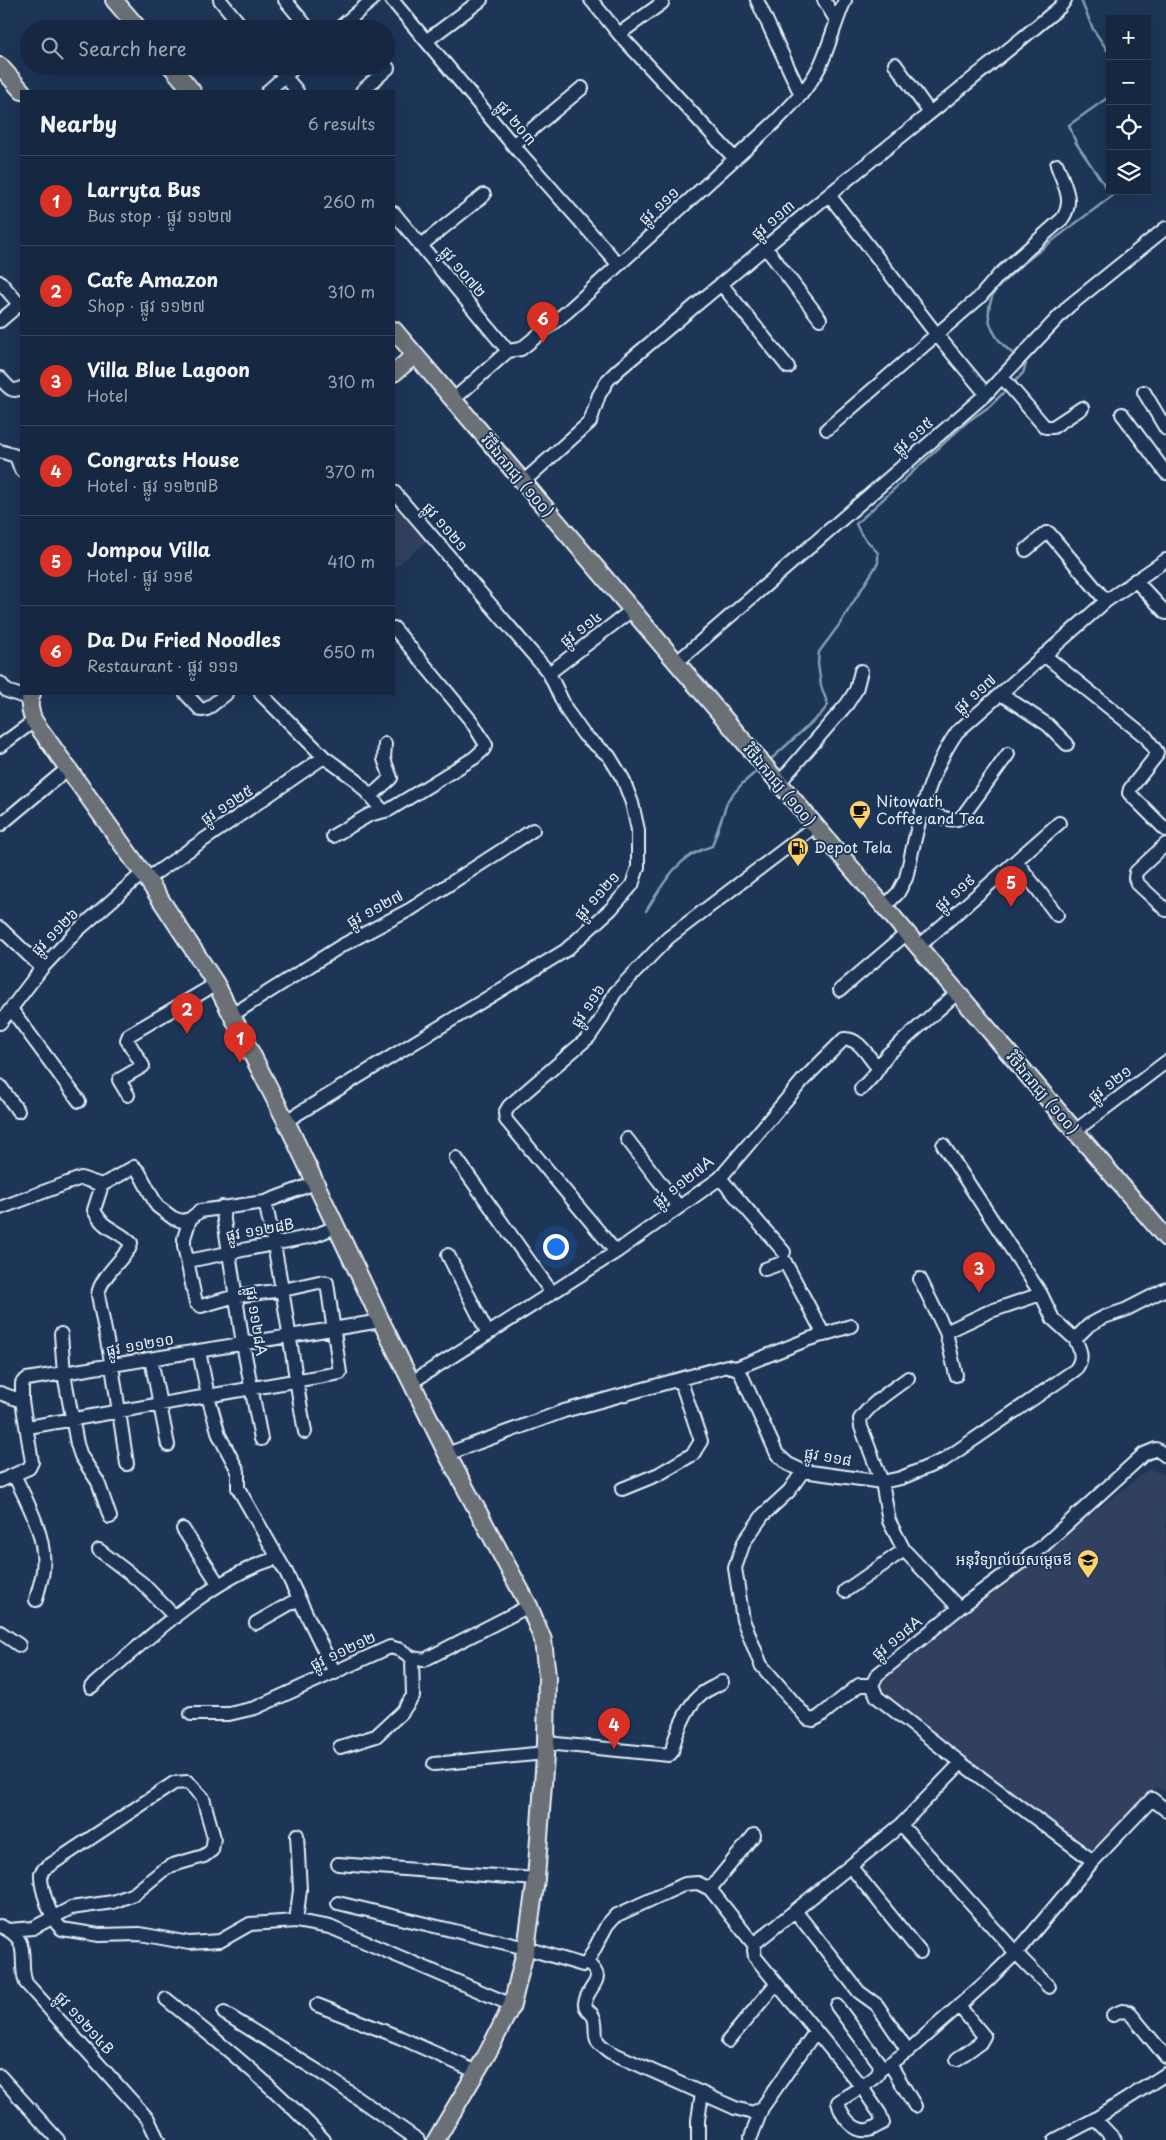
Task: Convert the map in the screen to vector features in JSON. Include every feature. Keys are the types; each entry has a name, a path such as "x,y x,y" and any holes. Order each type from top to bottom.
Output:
{"main road":[{"path":"114,0 131,20"},
{"path":"0,66 21,90"},
{"path":"179,75 191,90"},
{"name":"វិថីឯករាជ្យ (១០០)","path":"395,331 1166,1238"},
{"path":"395,373 415,355"},
{"path":"31,696 30,710 34,721 145,876 216,984 286,1121 381,1321 447,1454 529,1606 542,1640 547,1676 546,1748 536,1879 526,1948 512,2004 477,2072 436,2140"}],"street":[{"path":"220,0 237,20"},
{"path":"285,0 302,20"},
{"path":"349,20 372,0"},
{"name":"ផ្លូវ ២០៣","path":"392,0 513,145 618,264"},
{"path":"426,41 481,0"},
{"path":"591,0 619,34 735,159"},
{"path":"757,0 802,95"},
{"path":"824,0 836,20"},
{"name":"ផ្លូវ ១១១","path":"453,400 508,350 521,349 568,311 735,159 802,95 816,74 825,55 836,20 845,0"},
{"name":"ផ្លូវ ១១៣","path":"523,482 590,422 599,395 608,380 618,370 1060,7 1065,0"},
{"path":"619,34 662,2"},
{"path":"895,64 930,113"},
{"path":"269,90 278,75"},
{"path":"284,75 296,90"},
{"path":"363,90 380,75"},
{"path":"513,145 582,88"},
{"path":"827,429 979,298 999,275 1038,241 1068,211 1070,203 1057,165"},
{"path":"420,246 484,195"},
{"path":"829,195 986,394"},
{"name":"ផ្លូវ ១០៧២","path":"395,214 508,350"},
{"name":"ផ្លូវ ១១៥","path":"676,663 986,394 1069,306 1166,228"},
{"path":"766,248 820,319"},
{"path":"0,282 20,304 0,321"},
{"path":"722,285 788,367"},
{"path":"1007,373 1045,427 1053,427 1082,408"},
{"path":"0,378 12,390 16,391 20,389"},
{"path":"1144,392 1166,429"},
{"path":"1122,414 1166,472"},
{"path":"0,452 16,456 20,467"},
{"name":"ផ្លូវ ១១២១","path":"286,1121 566,950 611,909 632,885 638,867 638,830 632,803 623,778 609,756 584,735 566,711 549,673 395,493"},
{"path":"1026,550 1046,533 1049,533 1106,601"},
{"name":"ផ្លូវ ១១៧","path":"884,907 898,893 906,878 922,809 932,776 942,753 956,732 1106,601 1166,560"},
{"path":"1135,580 1166,613"},
{"name":"ផ្លូវ ១១៤","path":"549,673 632,610"},
{"path":"333,836 369,815 389,810 474,758 486,745 472,722 395,629"},
{"path":"1044,656 1146,737 1155,747 1156,756 1130,789 1129,793 1166,830"},
{"path":"774,779 847,704 856,690 861,672"},
{"path":"0,682 7,691 20,694"},
{"path":"1001,694 1048,725 1067,744"},
{"path":"187,695 201,710 207,709 225,695"},
{"path":"262,695 324,757 356,780 383,811"},
{"path":"0,746 34,721"},
{"path":"370,796 391,778 384,759 385,744"},
{"path":"922,809 956,821 962,817 1008,754"},
{"name":"ផ្លូវ ១១២៥","path":"145,876 324,757"},
{"path":"0,825 67,769"},
{"name":"ផ្លូវ ១១៩","path":"918,947 1059,823"},
{"name":"ផ្លូវ ១១៦","path":"616,1252 506,1120 505,1113 509,1106 589,1037 615,994 668,938 814,826"},
{"name":"ផ្លូវ ១១២៧","path":"232,1015 341,946 411,908 533,830"},
{"path":"1166,844 1136,872 1135,878 1137,883 1166,910"},
{"path":"1016,860 1057,915"},
{"name":"ផ្លូវ ១១២៦","path":"0,1023 42,968 77,931 145,876"},
{"path":"0,928 42,968"},
{"path":"840,990 906,934"},
{"path":"128,1095 120,1080 144,1066 127,1040 129,1035 216,984"},
{"path":"860,1089 888,1055 957,993"},
{"path":"11,1009 79,1101"},
{"name":"ផ្លូវ ១១២៧A","path":"412,1382 616,1252 720,1178 803,1080 844,1039 850,1039 855,1042 874,1063 882,1063"},
{"name":"ផ្លូវ ១២១","path":"1075,1131 1166,1062"},
{"path":"0,1086 18,1111"},
{"path":"627,1139 679,1208"},
{"path":"943,1146 1041,1294 1053,1319 1075,1339 1088,1325 1125,1310 1166,1289"},
{"path":"456,1158 552,1293"},
{"path":"127,1464 98,1289 103,1280 129,1249 131,1243 126,1237 105,1227 94,1210 102,1185 134,1167 139,1172 157,1206 164,1212 182,1221 190,1219 200,1211 265,1202 315,1183"},
{"path":"0,1208 81,1178 102,1185"},
{"path":"720,1178 784,1252"},
{"path":"265,1202 275,1244 288,1336 305,1432"},
{"name":"ផ្លូវ ១១២៨A","path":"222,1207 243,1344 261,1439"},
{"path":"28,1427 296,1380 336,1376 340,1373 326,1283 319,1282 283,1290 236,1296 201,1306 196,1303 184,1238 190,1219"},
{"name":"ផ្លូវ ១១២៨B","path":"188,1261 313,1236 336,1227"},
{"path":"448,1255 488,1334"},
{"path":"765,1269 785,1262 824,1335"},
{"path":"920,1279 946,1332 956,1375"},
{"path":"946,1332 988,1312 1041,1294"},
{"name":"ផ្លូវ ១១២១០","path":"0,1481 29,1468 32,1462 28,1427 22,1401 22,1383 27,1379 381,1321"},
{"path":"447,1454 564,1412 727,1366 736,1368 850,1326"},
{"path":"61,1334 64,1374 72,1420 81,1456 98,1482 110,1517"},
{"name":"ផ្លូវ ១១៨","path":"736,1368 742,1374 777,1454 788,1464 804,1471 882,1482 901,1478 944,1460 1075,1370 1080,1363 1082,1352 1075,1339"},
{"path":"199,1351 208,1396 219,1435 238,1471 238,1488 278,1558 335,1673"},
{"path":"151,1360 168,1445"},
{"path":"908,1378 872,1405 860,1419 882,1482 889,1521 904,1550 960,1608"},
{"path":"622,1489 659,1474 693,1454 697,1449 701,1441 680,1379"},
{"path":"0,1393 22,1401"},
{"name":"ផ្លូវ ១១៨A","path":"1092,1861 961,1763 877,1697 872,1685 877,1675 960,1608 1043,1546 1144,1454 1156,1449 1166,1456"},
{"path":"804,1471 789,1491 763,1516 744,1542 735,1568 744,1620 761,1665 808,1719 812,1720 819,1717 859,1685 872,1685"},
{"path":"14,1476 28,1504 42,1543 43,1569 36,1600"},
{"path":"183,1530 219,1585"},
{"path":"99,1550 142,1583 175,1616"},
{"path":"845,1591 904,1550"},
{"path":"90,1687 175,1616 219,1585 251,1566 278,1558"},
{"path":"256,1623 298,1600"},
{"path":"340,1747 376,1736 402,1712 412,1696 412,1658 424,1660 529,1606"},
{"path":"0,1632 19,1645"},
{"name":"ផ្លូវ ១១២១២","path":"191,1714 229,1714 255,1708 390,1647 401,1650 412,1658"},
{"path":"434,1764 546,1748 669,1755 672,1752 674,1739 680,1726 699,1696 722,1682"},
{"path":"961,1763 901,1825 796,1912 755,1943 755,1957 861,2086 908,2051 1016,1953 1092,1861 1152,1799 1166,1810"},
{"path":"4,1928 33,1928 53,1917 71,1908 106,1903 134,1894 162,1871 173,1865 204,1856 212,1850 214,1838 203,1798 188,1782 174,1783 44,1869 41,1873 42,1888 53,1917 62,1929 99,1935 140,1934 189,1943 220,1942 250,1924 296,1920 330,1927 512,2004"},
{"path":"901,1825 1049,1987"},
{"path":"296,1920 300,1890 297,1835"},
{"path":"710,1889 754,1835"},
{"path":"338,1864 536,1879"},
{"path":"851,1867 920,1952"},
{"path":"587,1963 615,1916 685,1884 698,1883 710,1889 752,1942 755,1943"},
{"path":"338,1903 526,1948 583,1964 587,1963 597,1972 598,1979 585,2002 585,2007 594,2019 596,2039 599,2044 610,2052 745,2112 753,2113 762,2108"},
{"path":"796,1912 860,1992 877,2005 908,2051"},
{"name":"ផ្លូវ ១១២១៤B","path":"4,1928 21,1944 24,1961 23,1976 26,1983 148,2119 158,2140"},
{"path":"728,2042 776,1984"},
{"path":"166,1998 268,2084 324,2140"},
{"path":"317,2005 477,2072"},
{"path":"837,2006 915,2106"},
{"path":"957,2059 980,2043 984,2036 958,2006"},
{"path":"1113,2016 1122,2011 1128,2012 1166,2057"},
{"path":"224,2013 329,2078 418,2140"},
{"path":"751,2137 762,2108 816,2031"},
{"path":"1055,2140 1095,2119 1166,2074"},
{"path":"0,2076 58,2140"},
{"path":"698,2140 698,2120 702,2093"},
{"path":"1095,2119 1115,2140"}],"shaded area":[{"path":"395,493 432,537 395,567"},
{"path":"192,695 217,695 207,703 201,705"},
{"name":"អនុវិទ្យាល័យសម្តេចឪ","path":"1149,1469 1166,1475 1166,1792 1156,1787 1093,1850 881,1697 877,1682"}],"waterway":[{"path":"1081,0 1093,29 1106,48"},
{"path":"1016,356 997,338 993,331 989,315 992,297 998,288 1027,261 1112,196 1076,143 1069,125 1106,99"},
{"path":"1012,384 1023,373 1026,364 1022,361"},
{"path":"769,761 821,714 828,705 821,686 818,663 819,652 839,625 878,563 878,553 861,534 856,524 967,422 990,406 1006,390"},
{"path":"646,911 666,880 680,863 712,846 728,800 759,769"}],"place":[{"name":"Da Du Fried Noodles","path":"543,343"},
{"name":"Nitowath Coffee and Tea","path":"860,830"},
{"name":"Depot Tela","path":"798,867"},
{"name":"Jompou Villa","path":"1011,907"},
{"name":"Cafe Amazon","path":"187,1034"},
{"name":"Larryta Bus","path":"240,1063"},
{"name":"Villa Blue Lagoon","path":"979,1293"},
{"name":"អនុវិទ្យាល័យសម្តេចឪ","path":"1088,1579"},
{"name":"Congrats House","path":"614,1749"}]}
